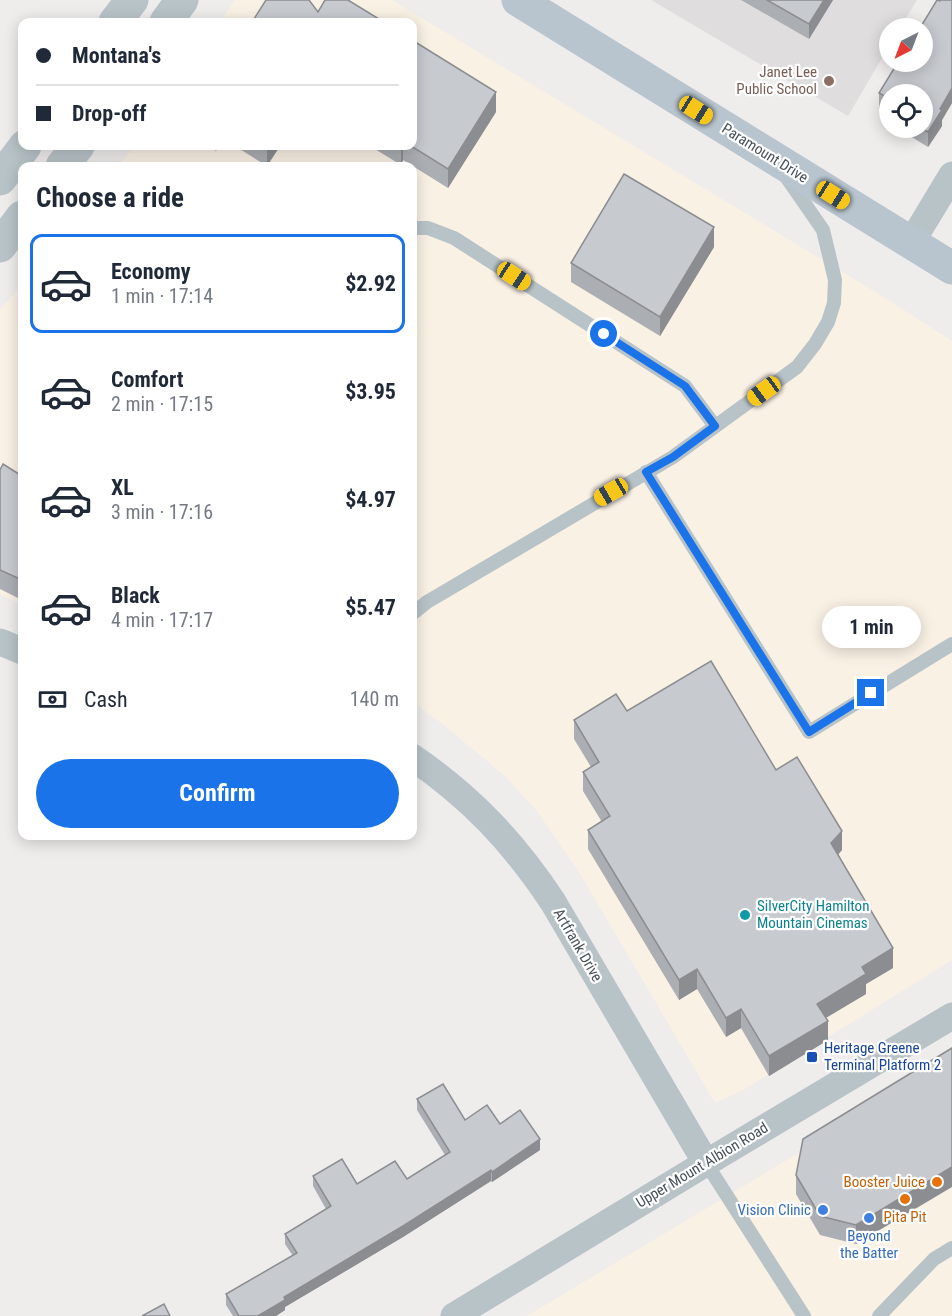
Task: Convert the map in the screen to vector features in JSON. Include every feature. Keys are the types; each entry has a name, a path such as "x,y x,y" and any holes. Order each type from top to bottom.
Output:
{"main road":[{"name":"Paramount Drive","path":"518,0 952,268"}],"street":[{"path":"118,18 132,0"},
{"path":"169,18 182,0"},
{"path":"0,179 22,150"},
{"path":"65,162 75,150"},
{"path":"911,243 952,175"},
{"path":"0,246 18,222"},
{"path":"0,642 18,649"},
{"name":"Artfrank Drive","path":"417,760 436,773 489,819 534,873 706,1162"},
{"name":"Upper Mount Albion Road","path":"454,1316 706,1162 952,1016"}],"lane":[{"path":"417,610 673,457 797,367 815,344 828,321 834,303 835,280 823,230 775,159"},
{"path":"417,228 428,228 454,238 685,386 715,426"},
{"path":"646,472 809,732 952,644"},
{"path":"706,1162 804,1316"},
{"path":"879,1316 934,1259 952,1248"}],"shaded area":[{"path":"235,0 392,0 869,288 952,341 952,960 743,1090 715,1103 579,872 537,811 506,777 417,705 417,162 121,162 132,150 417,150 417,18 223,18"},
{"name":"Janet Lee Public School","path":"651,0 917,0 906,18 879,18 879,63 848,116"},
{"path":"18,289 18,603 0,594 0,309"},
{"path":"952,1061 952,1316 527,1316"}],"building":[{"path":"266,0 309,0 318,12 325,0 348,0 377,18 255,18"},
{"path":"767,0 824,0 809,24"},
{"path":"937,0 952,0 952,88 933,124 933,84 885,84 892,72 933,72 933,18 926,18"},
{"path":"417,43 496,92 448,169 417,150"},
{"path":"624,174 714,227 660,317 571,263"},
{"path":"3,464 18,473 18,578 0,570 0,470"},
{"name":"SilverCity Hamilton Mountain Cinemas","path":"711,661 776,770 797,757 842,831 831,843 893,948 862,967 866,974 817,1004 828,1021 769,1056 741,1009 726,1018 697,969 679,980 588,830 610,816 583,772 599,762 574,720 616,694 627,711"},
{"path":"952,1048 952,1167 856,1225 820,1216 796,1175 803,1139"},
{"path":"443,1084 465,1120 487,1105 500,1124 520,1110 540,1139 492,1172 491,1170 284,1297 285,1300 258,1316 239,1316 226,1294 297,1253 285,1234 331,1206 313,1176 342,1159 357,1184 395,1161 407,1179 450,1152 417,1099"},
{"path":"164,1304 170,1316 142,1316"}],"place":[{"name":"Janet Lee Public School","path":"829,81"},
{"name":"SilverCity Hamilton Mountain Cinemas","path":"745,915"},
{"name":"Heritage Greene Terminal Platform 2","path":"812,1057"},
{"name":"Booster Juice","path":"937,1182"},
{"name":"Pita Pit","path":"905,1199"},
{"name":"Vision Clinic","path":"823,1210"},
{"name":"Beyond the Batter","path":"869,1218"}],"route":[{"path":"604,334 685,386 715,426 673,457 646,472 809,732 871,693"}]}
